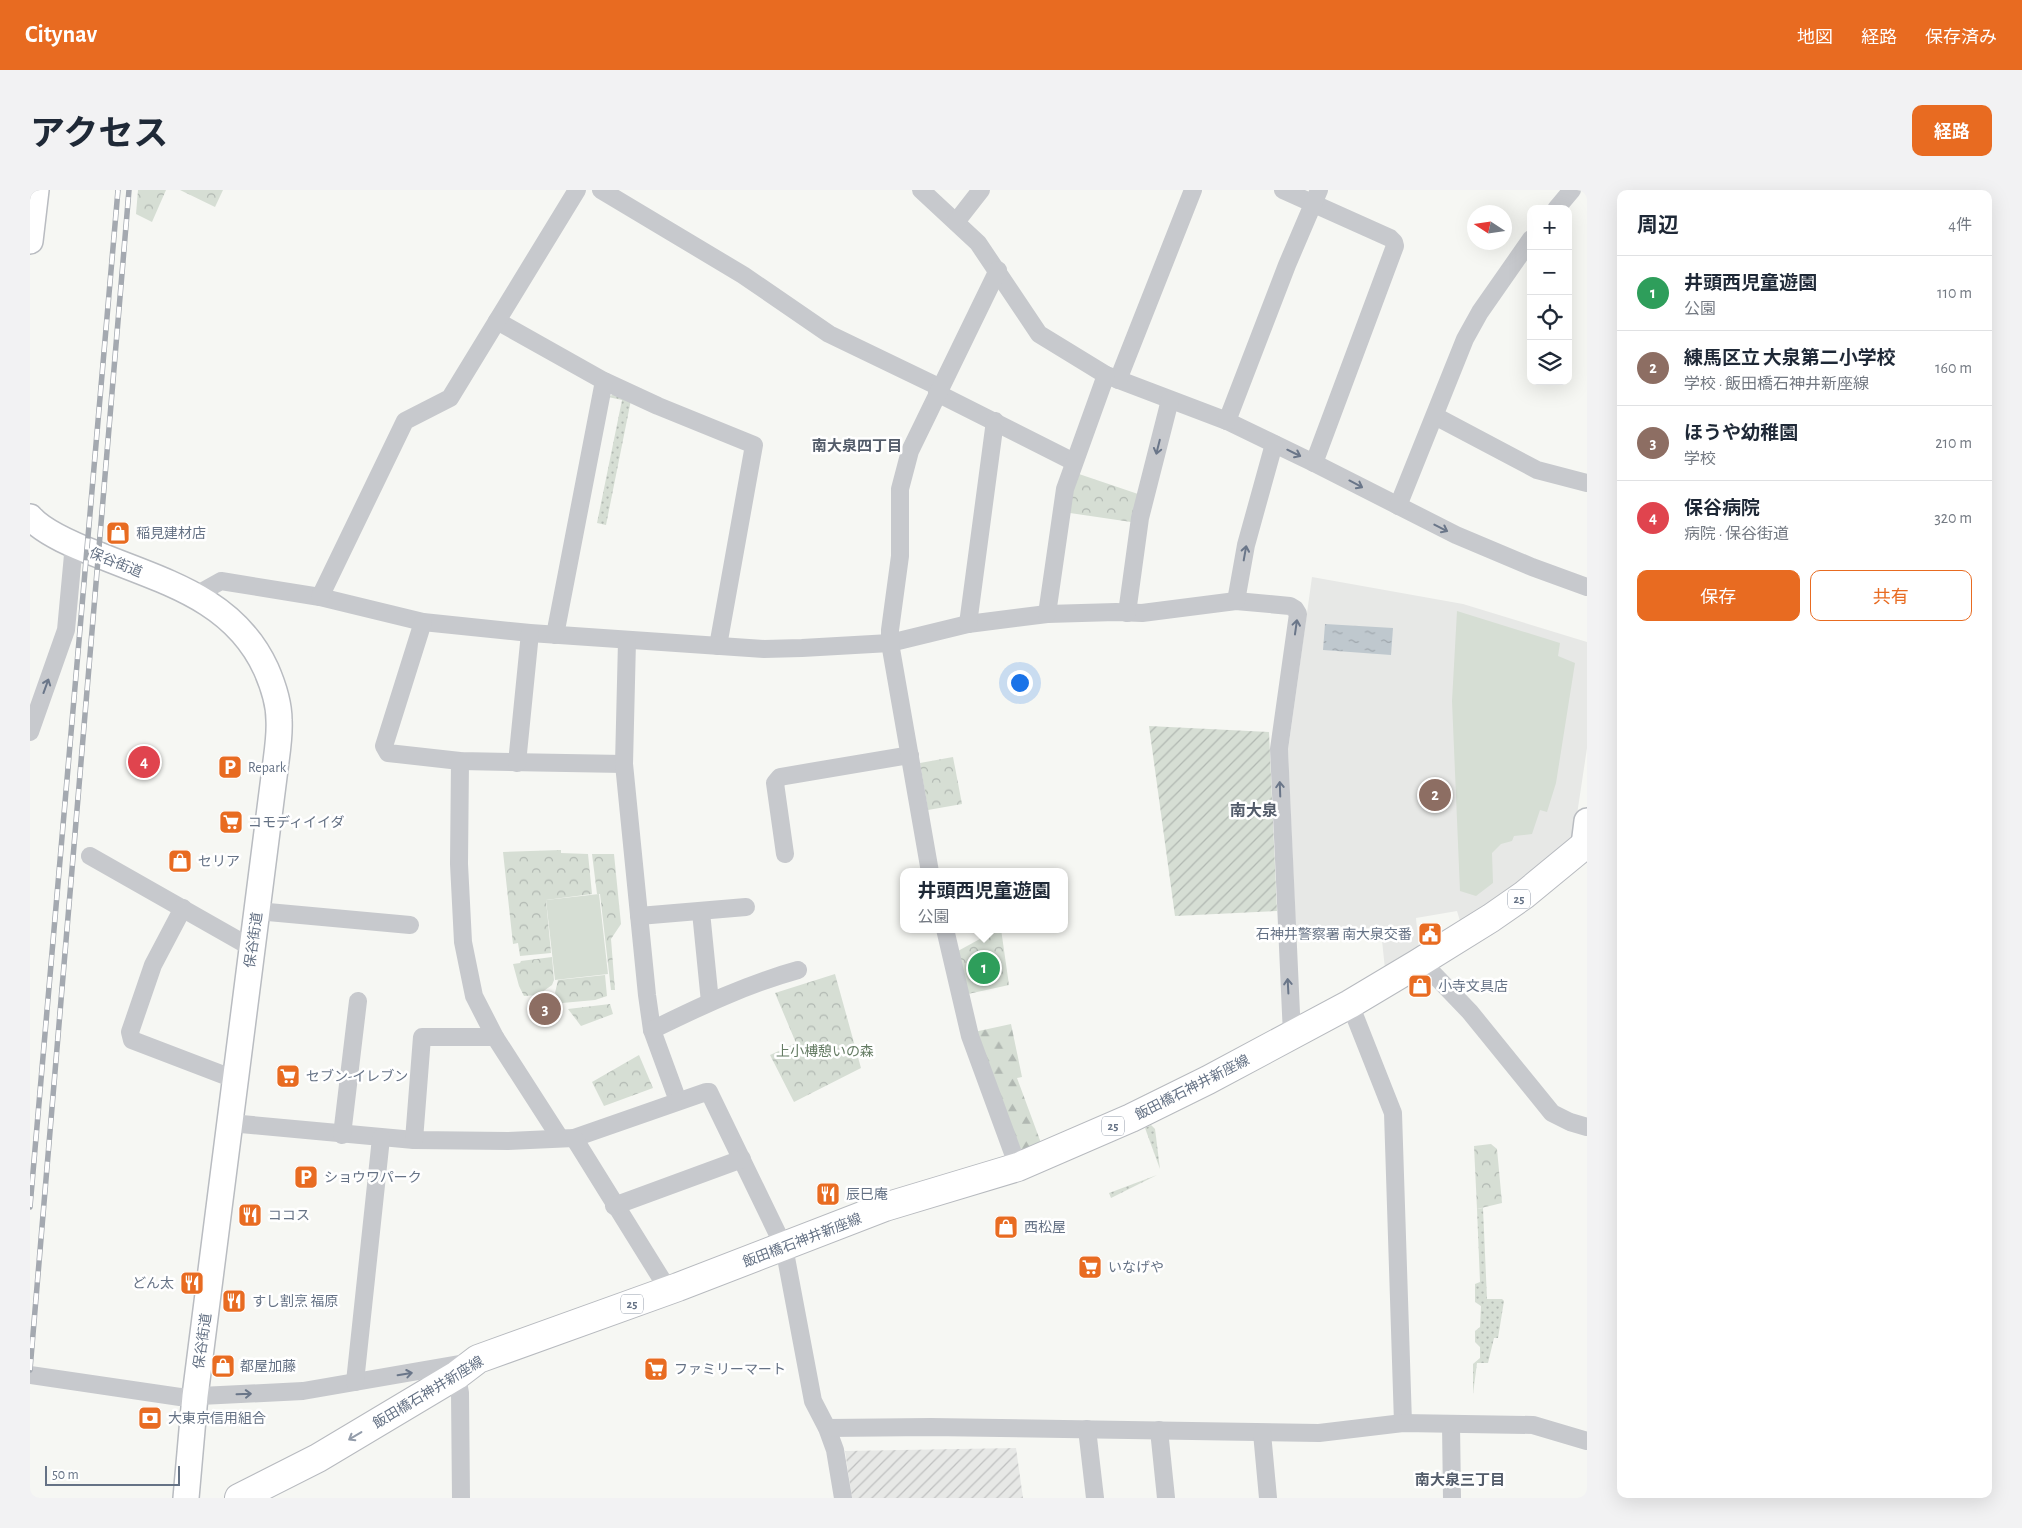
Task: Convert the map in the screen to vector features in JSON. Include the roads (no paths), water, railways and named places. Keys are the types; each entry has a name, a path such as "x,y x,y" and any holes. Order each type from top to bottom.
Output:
{"main road":[{"path":"30,241 36,190"},
{"name":"保谷街道","path":"35,524 74,544 196,595 218,609 248,637 263,663 277,700 278,739 195,1396 186,1498"},
{"name":"25","path":"1422,962 1524,895 1586,836"},
{"name":"飯田橋石神井新座線","path":"239,1498 318,1458 463,1367 885,1208 1018,1167 1131,1118 1350,1004 1422,962"}],"street":[{"path":"320,597 405,421 450,398 577,190"},
{"path":"601,190 743,276 829,334 1074,462"},
{"path":"921,190 978,243 998,270 1039,334 1112,377 1227,421 1485,549 1587,587"},
{"path":"956,222 981,190"},
{"path":"1047,614 1065,489 1074,462 1193,190"},
{"path":"1283,190 1316,196 1390,238 1395,246 1314,463"},
{"path":"1559,205 1572,190"},
{"path":"1227,421 1287,265 1316,196"},
{"path":"1398,506 1469,332 1480,312 1527,245"},
{"path":"929,868 890,643 900,556 900,489 910,451 998,270"},
{"path":"497,321 604,381 658,406 754,445 718,646"},
{"path":"555,635 604,381"},
{"path":"1127,613 1140,518 1170,400"},
{"path":"1435,416 1538,470 1587,483"},
{"path":"968,624 995,422"},
{"path":"1236,601 1246,545 1274,444"},
{"path":"30,732 66,630 74,544"},
{"path":"196,595 221,581 320,597 423,622 627,641 802,648 890,643 968,624 1047,614 1142,614 1236,601 1290,606 1298,614 1279,749 1292,1035"},
{"path":"423,622 384,746 388,753 517,763 624,764"},
{"path":"517,763 530,633"},
{"path":"627,641 624,764 639,916 652,1030 678,1101"},
{"path":"785,854 775,783 777,779 910,755"},
{"path":"460,760 459,864 463,942 474,996 495,1038 614,1206 668,1291"},
{"path":"90,856 252,948"},
{"path":"639,916 746,907"},
{"path":"183,908 153,965 130,1032 130,1037 132,1040 234,1079"},
{"path":"257,911 410,925"},
{"path":"701,912 710,1002"},
{"path":"946,933 970,1036 1018,1167"},
{"path":"1422,962 1470,1012 1552,1113 1570,1122 1587,1127"},
{"path":"652,1030 710,1002 766,979 798,970"},
{"path":"342,1135 358,1000"},
{"path":"1350,1004 1393,1113 1403,1423"},
{"path":"414,1140 422,1037 495,1038"},
{"path":"230,1123 342,1135 414,1140 508,1141 567,1138 710,1092 784,1247 814,1401 836,1450 843,1498"},
{"path":"355,1382 381,1138"},
{"path":"614,1206 742,1159"},
{"path":"30,1375 180,1397 303,1391 463,1367 460,1393 461,1498"},
{"path":"827,1428 940,1427 1319,1433 1403,1423 1532,1425 1585,1436"},
{"path":"1451,1424 1452,1498"},
{"path":"1087,1429 1095,1498"},
{"path":"1159,1430 1166,1498"},
{"path":"1262,1433 1268,1498"}],"water":[{"path":"1325,624 1393,628 1391,655 1323,650"}],"railway":[{"path":"30,1207 118,190"},
{"path":"30,1370 129,190"}],"place":[{"name":"稲見建材店","path":"118,533"},
{"name":"保谷病院","path":"144,762"},
{"name":"Repark","path":"230,767"},
{"name":"練馬区立 大泉第二小学校","path":"1435,795"},
{"name":"コモディイイダ","path":"231,822"},
{"name":"セリア","path":"180,861"},
{"name":"石神井警察署 南大泉交番","path":"1430,934"},
{"name":"井頭西児童遊園","path":"984,968"},
{"name":"小寺文具店","path":"1420,986"},
{"name":"ほうや幼稚園","path":"545,1009"},
{"name":"セブン-イレブン","path":"288,1076"},
{"name":"ショウワパーク","path":"306,1177"},
{"name":"辰巳庵","path":"828,1194"},
{"name":"ココス","path":"250,1215"},
{"name":"西松屋","path":"1006,1227"},
{"name":"いなげや","path":"1090,1267"},
{"name":"どん太","path":"192,1283"},
{"name":"すし割烹 福原","path":"234,1301"},
{"name":"都屋加藤","path":"223,1366"},
{"name":"ファミリーマート","path":"656,1369"},
{"name":"大東京信用組合","path":"150,1418"}],"district":[{"name":"南大泉四丁目","path":"857,446"},
{"name":"南大泉","path":"1254,810"},
{"name":"南大泉三丁目","path":"1460,1480"}],"park label":[{"name":"上小榑憩いの森","path":"825,1051"}]}
